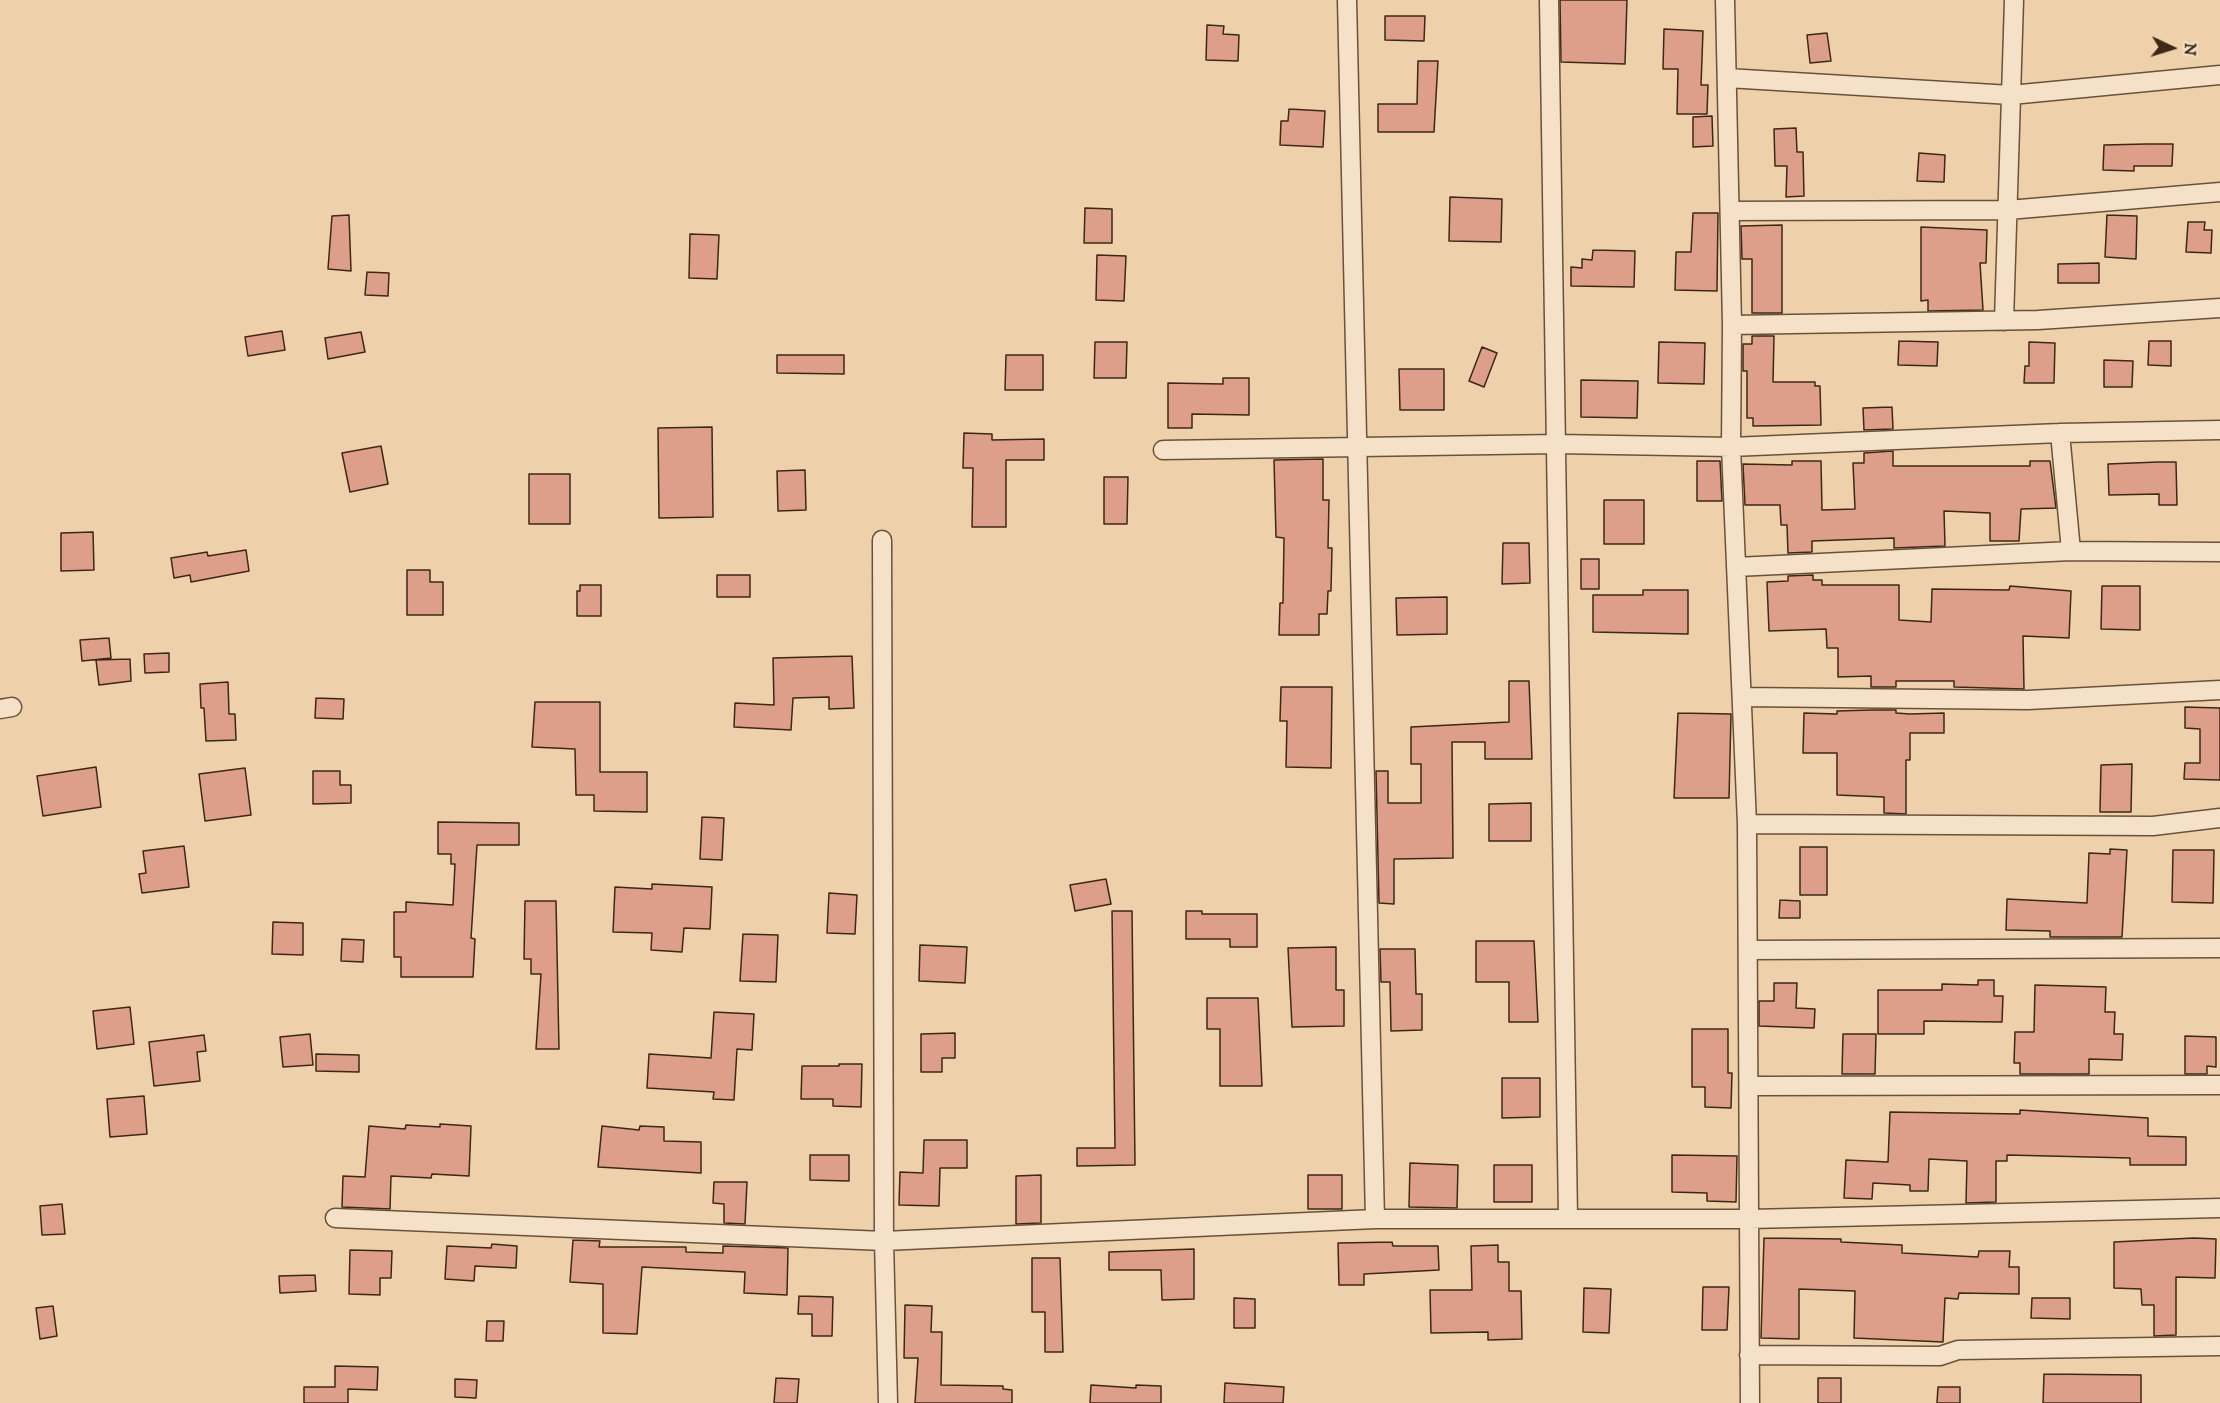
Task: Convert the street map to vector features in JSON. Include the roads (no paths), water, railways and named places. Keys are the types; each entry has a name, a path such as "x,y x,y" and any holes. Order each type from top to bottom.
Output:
{"street":[{"path":"1347,0 1375,1219"},
{"path":"1549,0 1568,1217"},
{"path":"1725,0 1732,325 1731,447 1747,824 1750,1403"},
{"path":"2004,321 2014,0"},
{"path":"1727,78 2011,95 2220,75"},
{"path":"1730,211 2008,210 2220,192"},
{"path":"1732,325 2004,321 2220,308"},
{"path":"1163,450 1557,444 1731,447 2060,433 2220,430"},
{"path":"2060,433 2071,551"},
{"path":"882,540 884,1241 888,1403"},
{"path":"1736,567 2071,551 2220,552"},
{"path":"1743,697 2028,700 2220,690"},
{"path":"1747,824 2153,826 2220,818"},
{"path":"1749,950 2220,948"},
{"path":"1750,1086 2220,1086"},
{"path":"335,1218 884,1241 1375,1219 1568,1217 1750,1219 2220,1208"},
{"path":"1749,1355 1940,1356 1958,1350 2220,1346"}]}
